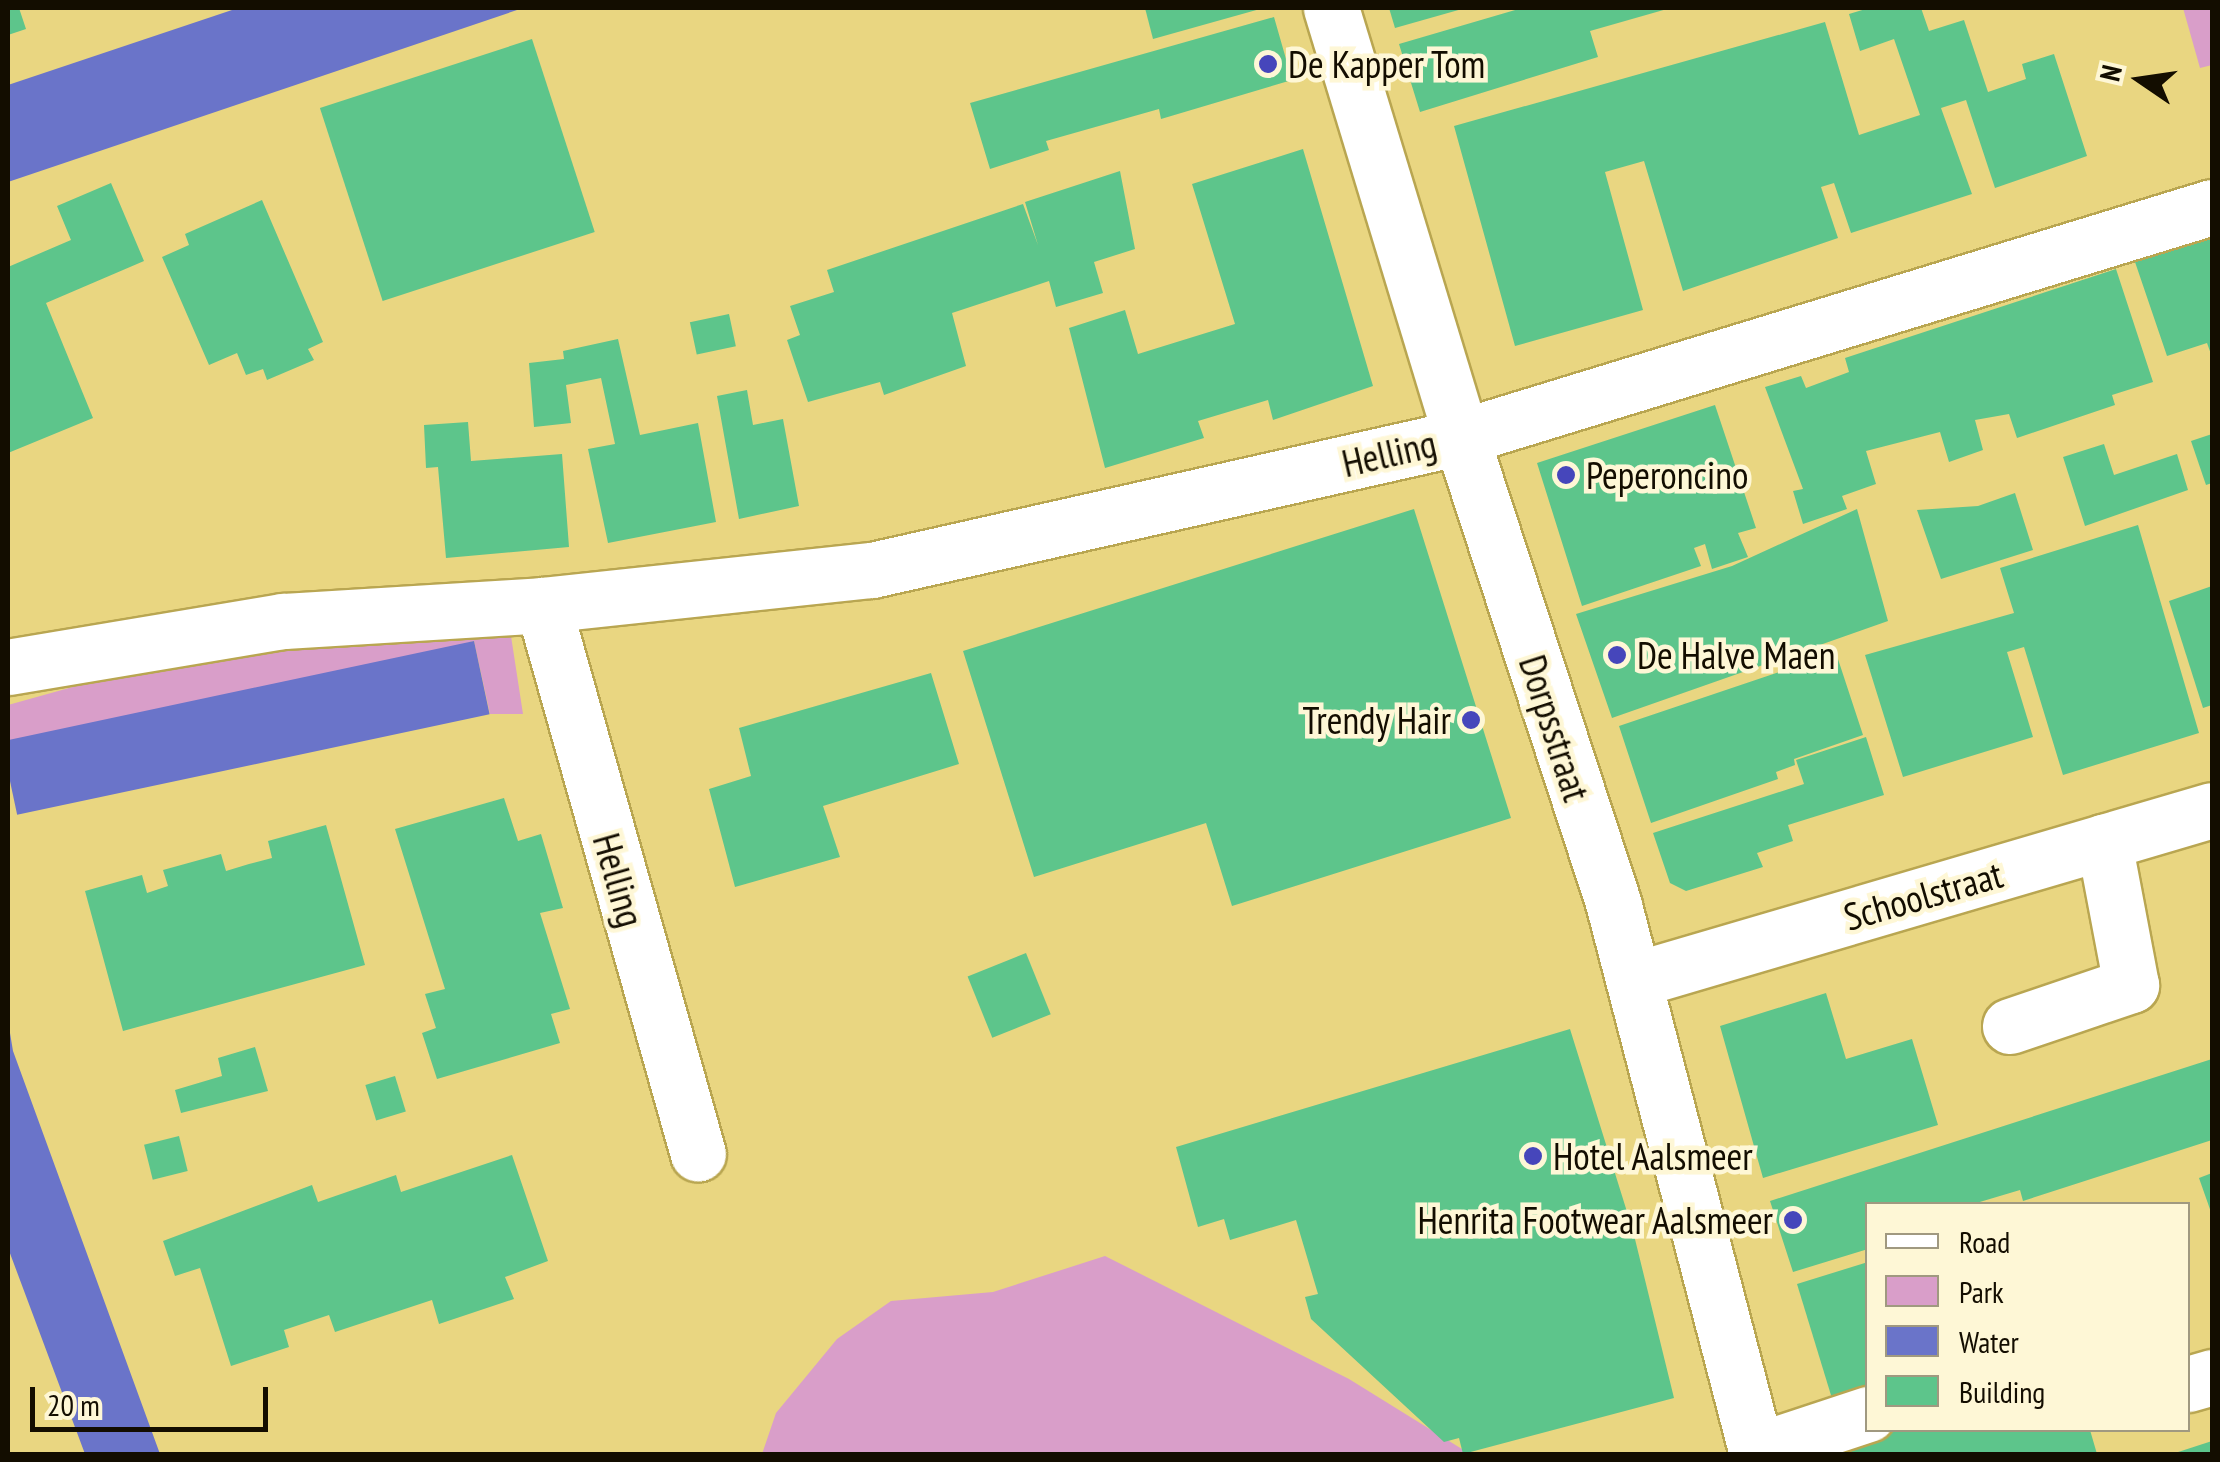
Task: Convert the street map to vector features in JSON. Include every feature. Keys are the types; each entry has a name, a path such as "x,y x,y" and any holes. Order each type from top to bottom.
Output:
{"street":[{"name":"Dorpsstraat","path":"1330,8 1460,437 1634,980 1756,1453"},
{"name":"Helling","path":"8,667 283,621 544,605 872,570 1460,437 2212,208"},
{"name":"Helling","path":"544,605 698,1154"},
{"name":"Schoolstraat","path":"1634,980 2212,810"},
{"path":"2010,1026 2131,985 2104,842"},
{"path":"1756,1453 1865,1415"}],"green space":[{"path":"2183,8 2212,8 2212,65 2200,68"},
{"path":"496,623 511,636 523,714 490,714 474,641 8,767 8,705 209,649"},
{"path":"1105,1256 1349,1379 1470,1454 762,1454 776,1413 837,1339 891,1301 993,1292"}],"water":[{"path":"238,8 523,8 8,182 8,85"},
{"path":"474,641 490,714 17,815 8,772 8,740"},
{"path":"8,1021 13,1051 160,1454 85,1454 8,1248"}],"building":[{"path":"8,8 19,8 26,29 8,35"},
{"path":"1145,8 1260,8 1260,9 1153,39"},
{"path":"1389,8 1462,8 1462,9 1395,28"},
{"path":"1522,8 1667,9 1590,31 1598,57 1420,112 1399,44"},
{"path":"1869,8 1921,8 1929,31 1964,20 1988,92 2026,79 2022,64 2054,54 2087,156 1995,188 1966,100 1941,108 1972,194 1851,233 1834,183 1821,187 1838,238 1683,291 1644,161 1605,172 1643,310 1515,346 1454,126 1825,22 1859,135 1920,115 1894,39 1860,51 1849,14"},
{"path":"1274,17 1292,80 1161,119 1159,109 1046,141 1049,150 990,169 970,103"},
{"path":"532,39 595,232 383,301 320,108"},
{"path":"1303,149 1373,386 1273,420 1268,400 1198,421 1204,438 1105,468 1069,328 1125,310 1138,354 1235,324 1192,184"},
{"path":"1120,171 1135,249 1094,262 1103,293 1056,307 1049,281 952,313 966,366 884,395 880,382 808,402 787,340 800,335 790,306 834,292 827,270 1023,204 1038,245 1025,202"},
{"path":"111,183 144,261 46,303 93,418 8,453 8,267 71,240 57,206"},
{"path":"262,200 323,342 308,349 314,360 267,380 263,369 246,375 237,353 209,365 162,257 189,245 185,234"},
{"path":"2212,236 2212,357 2207,343 2167,356 2135,262"},
{"path":"2116,269 2153,382 2112,395 2115,405 2017,438 2009,414 1975,420 1983,450 1949,462 1940,432 1866,451 1876,484 1842,496 1847,509 1803,524 1793,491 1803,489 1765,387 1801,376 1806,388 1849,372 1845,358"},
{"path":"729,314 736,346 697,355 690,322"},
{"path":"618,339 640,435 698,423 716,522 608,543 588,449 615,444 601,378 566,385 571,423 534,427 529,363 564,359 563,351"},
{"path":"747,390 753,425 783,419 799,506 739,519 717,396"},
{"path":"1715,405 1756,528 1738,533 1748,557 1712,569 1705,544 1694,548 1701,566 1582,606 1537,463"},
{"path":"468,422 471,461 562,454 569,547 446,558 438,467 426,468 424,425"},
{"path":"2212,434 2212,483 2206,485 2191,441"},
{"path":"2104,444 2114,475 2177,454 2188,490 2085,526 2063,457"},
{"path":"2015,493 2033,550 1941,579 1917,510 1978,506"},
{"path":"1414,509 1511,818 1232,906 1206,823 1034,877 963,651"},
{"path":"1857,509 1888,621 1612,718 1576,614 1732,566"},
{"path":"2138,525 2199,733 2063,775 2024,647 2007,652 2033,737 1903,777 1865,655 2014,613 2000,568"},
{"path":"2212,586 2212,705 2203,708 2169,601"},
{"path":"1836,653 1863,735 1794,759 1795,765 1776,772 1778,779 1651,823 1619,726"},
{"path":"931,673 959,764 823,806 840,857 735,887 709,789 751,776 739,728"},
{"path":"1866,737 1884,795 1788,825 1793,841 1757,853 1763,867 1686,891 1670,883 1653,833 1804,784 1796,760"},
{"path":"504,798 518,841 541,834 563,908 540,913 570,1009 551,1014 560,1043 437,1079 422,1033 436,1028 425,994 445,989 395,829"},
{"path":"326,825 365,965 123,1031 85,891 142,875 147,893 168,886 163,870 221,854 226,871 272,858 268,841"},
{"path":"1026,953 1051,1014 992,1038 968,977"},
{"path":"1826,993 1846,1059 1912,1039 1938,1125 1763,1178 1720,1026"},
{"path":"1570,1029 1633,1231 1674,1398 1463,1454 1459,1438 1444,1442 1311,1319 1305,1297 1318,1294 1296,1220 1230,1240 1224,1219 1198,1227 1176,1147"},
{"path":"255,1047 268,1091 181,1113 175,1090 222,1076 218,1058"},
{"path":"2212,1059 2212,1140 2023,1201 2020,1190 1980,1202 1865,1202 1865,1250 1793,1272 1770,1201"},
{"path":"395,1076 406,1111 376,1120 365,1085"},
{"path":"179,1136 188,1171 153,1180 144,1145"},
{"path":"512,1155 548,1261 505,1277 514,1299 439,1324 432,1300 335,1332 329,1315 284,1330 289,1347 231,1366 200,1268 175,1276 163,1241 312,1185 318,1202 396,1175 401,1192"},
{"path":"2212,1173 2212,1215 2199,1178"},
{"path":"1865,1263 1865,1395 1834,1405 1797,1284"},
{"path":"1865,1431 2091,1432 2097,1454 1848,1454 1843,1437"},
{"path":"2212,1441 2212,1454 2172,1454"}],"place":[{"name":"De Kapper Tom","path":"1268,64"},
{"name":"Peperoncino","path":"1566,475"},
{"name":"De Halve Maen","path":"1617,655"},
{"name":"Trendy Hair","path":"1471,720"},
{"name":"Hotel Aalsmeer","path":"1533,1156"},
{"name":"Henrita Footwear Aalsmeer","path":"1793,1220"}]}
